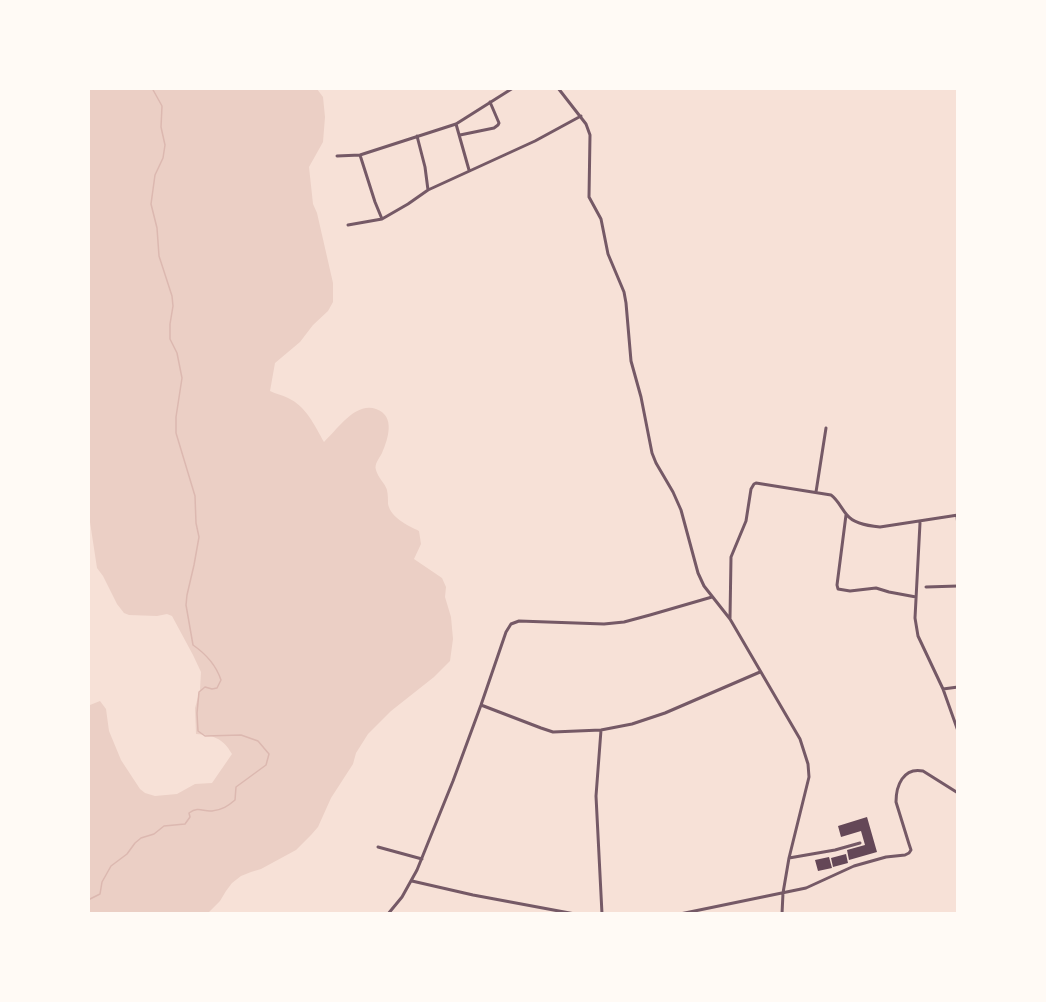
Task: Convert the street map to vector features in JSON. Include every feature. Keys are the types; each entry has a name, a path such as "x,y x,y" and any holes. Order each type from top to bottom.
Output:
{"street":[{"path":"337,156 360,155 456,124 513,88"},
{"path":"558,88 589,129 591,140 589,197 601,219 608,254 624,292 631,361 652,453 681,510 698,573 704,586 730,619 772,689 800,739 808,764 809,777 789,858 782,914"},
{"path":"460,135 494,128 498,125 490,102"},
{"path":"348,225 382,219 428,190 535,141 580,116"},
{"path":"456,124 469,170"},
{"path":"417,136 428,190"},
{"path":"360,155 382,219"},
{"path":"816,492 826,428"},
{"path":"730,619 731,557 746,521 754,484 759,482 831,495 835,497 846,514 866,525 880,527 957,515 957,526"},
{"path":"846,514 838,589 850,591 876,588 916,597"},
{"path":"920,522 915,618 918,636 943,689 957,731"},
{"path":"926,587 957,586"},
{"path":"388,914 412,881 422,859 453,781 508,627 514,622 614,623 712,597"},
{"path":"481,705 553,732 601,730 632,724 664,713 760,672"},
{"path":"943,689 957,687"},
{"path":"601,730 596,796 602,914"},
{"path":"680,914 806,888 861,864 909,853 909,844 896,795 902,778 910,771 923,771 957,793"},
{"path":"789,858 860,843"},
{"path":"378,846 422,859"},
{"path":"412,881 472,895 575,914"}],"shaded area":[{"path":"89,89 317,89 323,97 325,117 323,142 309,167 313,204 333,283 333,302 328,311 300,342 275,363 270,391 300,406 324,442 347,418 361,409 376,409 386,417 388,435 376,464 376,470 387,490 388,504 392,513 419,531 421,544 414,559 442,578 446,587 445,597 451,617 453,639 450,661 434,677 391,711 368,734 356,753 353,764 331,798 318,827 311,835 296,850 261,869 241,876 232,883 220,901 208,913 89,913 88,712 90,705 100,701 106,709 109,731 121,760 145,793 155,796 177,794 195,784 212,783 232,754 217,738 196,734 195,708 200,690 201,672 172,616 124,613 97,568 88,509"}],"building":[{"path":"867,817 877,852 849,860 847,850 865,845 861,831 841,837 838,826"},
{"path":"846,854 848,863 833,867 831,858"},
{"path":"829,857 832,868 818,871 815,860"}],"waterway":[{"path":"88,900 100,894 102,882 111,866 127,854 141,838 154,834 164,826 185,824 192,811 209,811 227,806 235,800 236,787 266,765 269,754 258,741 241,735 205,736 198,731 199,692 205,687 217,688 221,680 210,660 193,645 186,605 199,537 195,496 176,433 182,378 177,353 170,339 172,296 159,256 157,228 151,204 155,175 163,158 165,145 161,127 162,106 152,88"}]}
